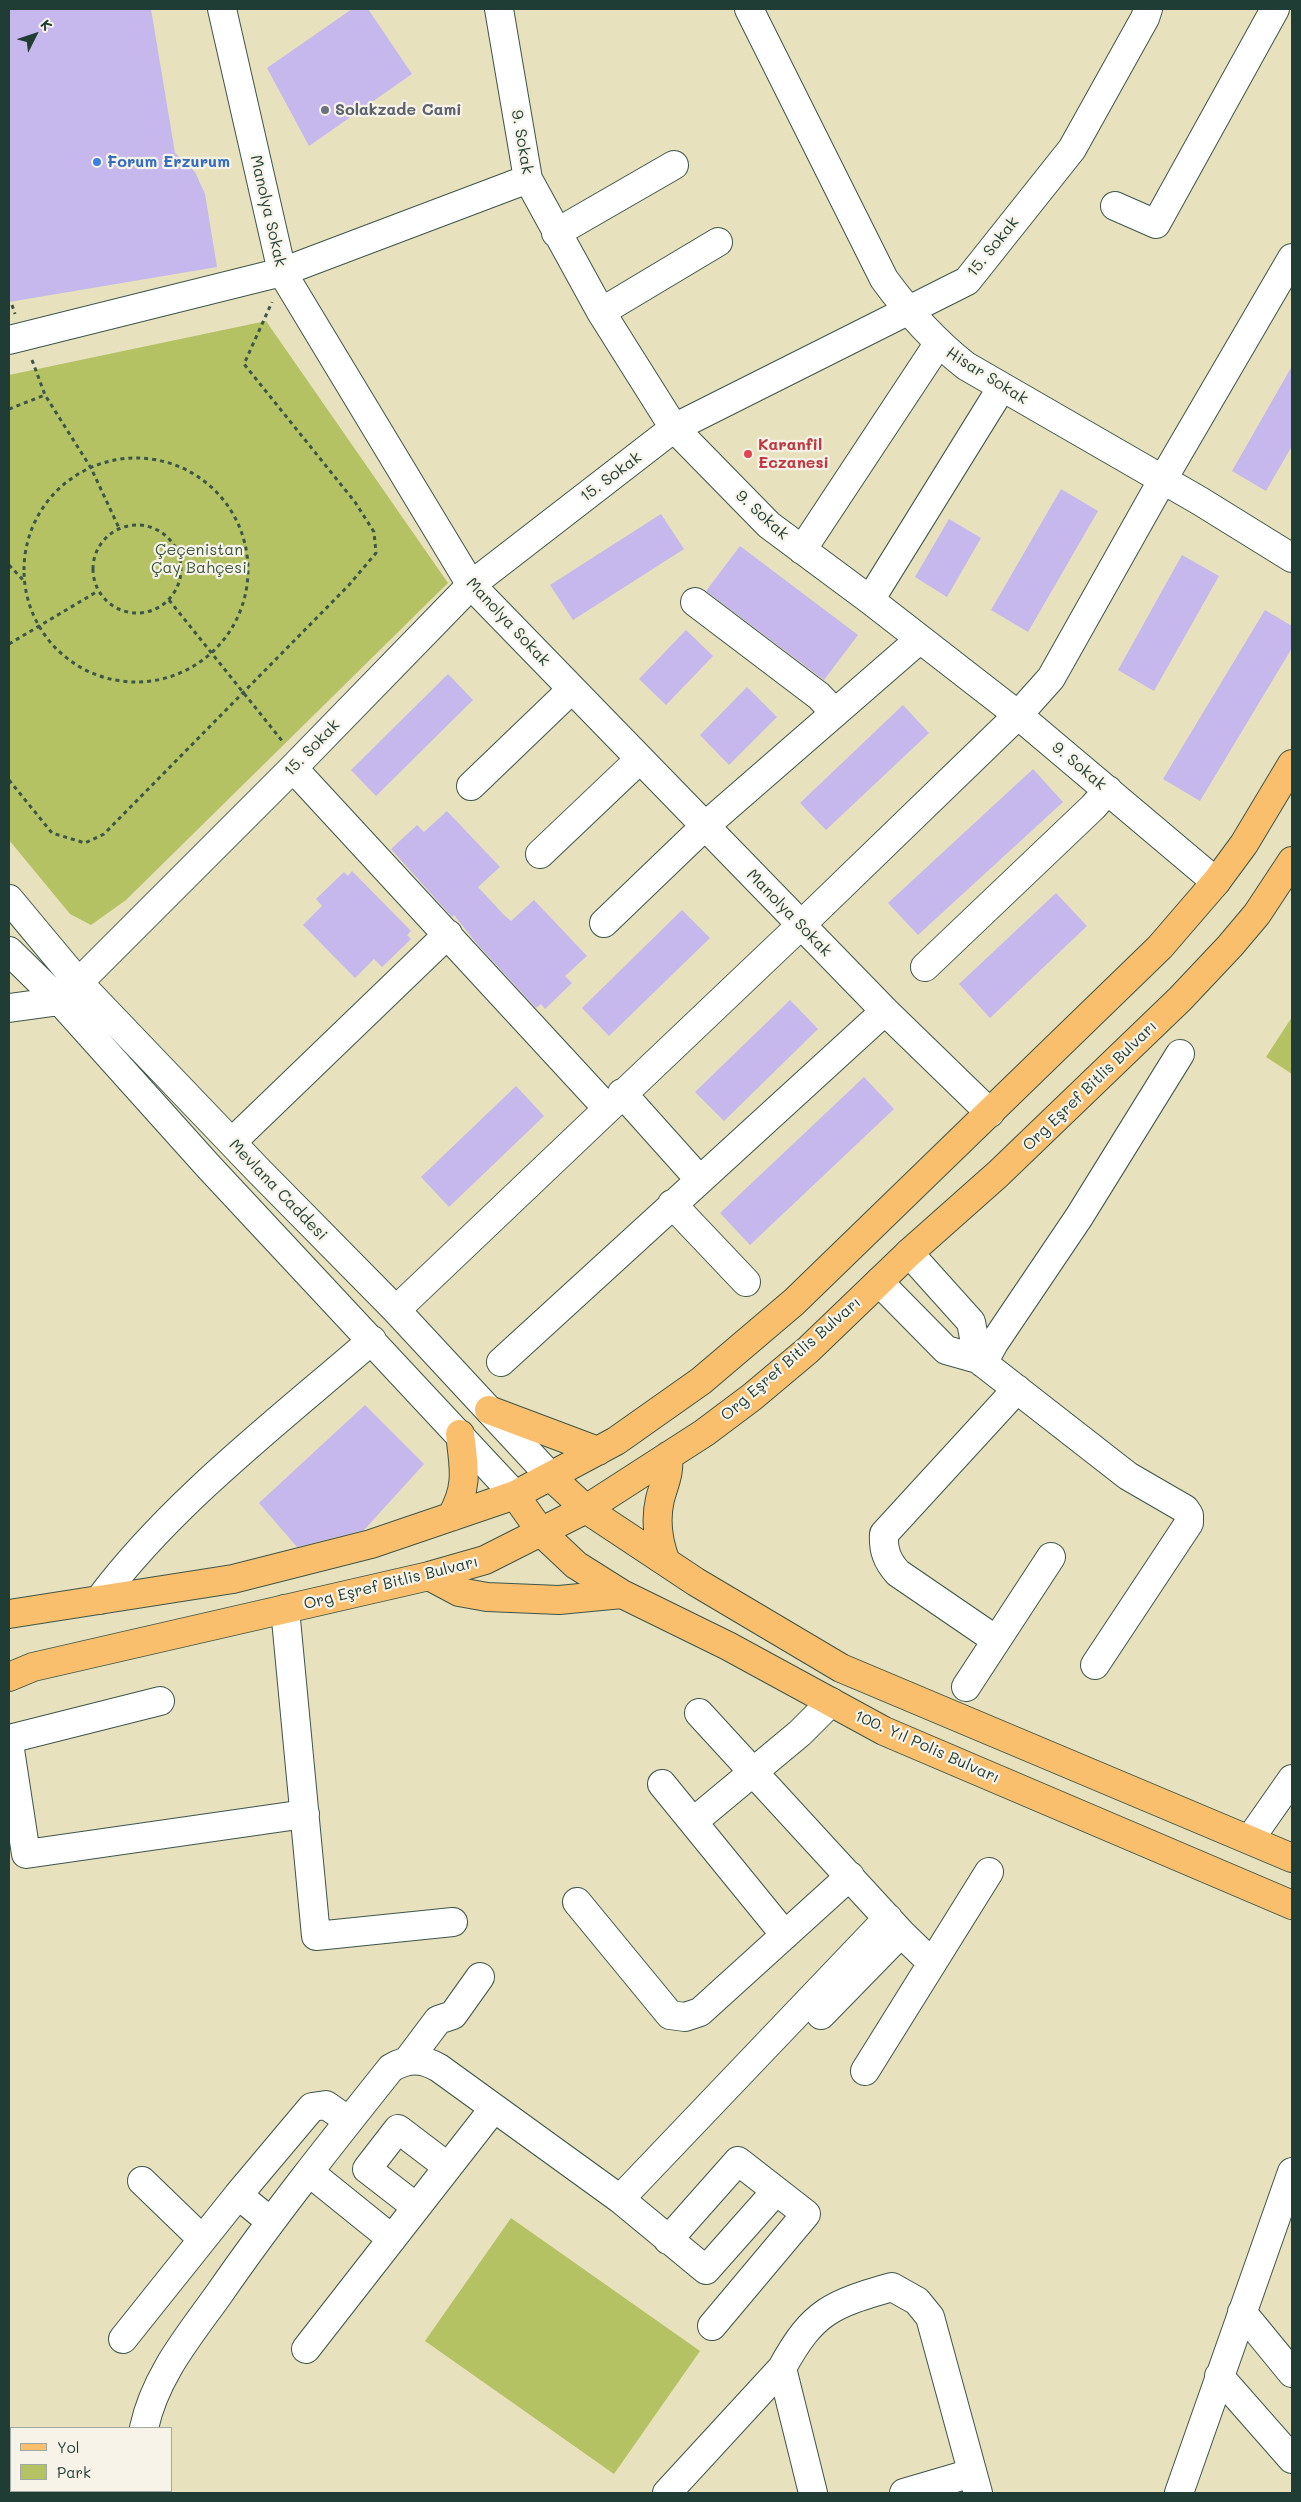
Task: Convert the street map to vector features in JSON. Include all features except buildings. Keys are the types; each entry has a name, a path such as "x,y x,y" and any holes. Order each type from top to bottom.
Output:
{"main road":[{"path":"9,1614 233,1579 371,1544 515,1495 598,1450 701,1380 794,1302 1160,947 1216,882 1244,844 1292,764"},
{"name":"Org Eşref Bitlis Bulvarı","path":"9,1677 33,1667 429,1576 485,1560 586,1509 704,1433 752,1397 808,1350 909,1253 998,1174 1180,998 1230,946 1257,914 1292,861"},
{"path":"488,1410 598,1450"},
{"path":"451,1517 461,1497 465,1476 460,1434"},
{"path":"666,1562 658,1537 657,1524 660,1500 668,1472 668,1456"},
{"path":"551,1477 586,1509 666,1562 841,1668 1292,1858"},
{"name":"100. Yıl Polis Bulvarı","path":"515,1495 541,1532 576,1565 622,1594 728,1646 884,1731 1292,1905"},
{"path":"429,1576 459,1592 487,1597 559,1600 622,1594"}],"street":[{"name":"Manolya Sokak","path":"222,9 284,276 470,585 885,1011 990,1113"},
{"name":"Hisar Sokak","path":"749,9 884,279 907,310 938,344 966,366 1163,479 1292,558"},
{"name":"15. Sokak","path":"70,992 470,585 674,428 967,281 1072,149 1146,18 1148,9"},
{"path":"1115,206 1156,224 1275,9"},
{"name":"9. Sokak","path":"503,10 528,179 601,312 674,428 768,525 870,600 1018,715 1216,882"},
{"path":"556,233 674,165"},
{"path":"16,338 284,276 528,179"},
{"path":"601,312 718,242"},
{"path":"396,1310 614,1100 801,925 1018,715 1051,678 1163,479 1292,258"},
{"path":"802,550 938,344"},
{"path":"870,600 1002,387"},
{"path":"695,602 820,696 835,713"},
{"path":"604,923 705,826 920,638"},
{"path":"471,786 572,689"},
{"path":"540,854 640,759"},
{"path":"296,764 448,934 614,1100 699,1179"},
{"path":"925,967 1094,807 1108,790"},
{"name":"Mevlana Caddesi","path":"9,899 70,992 209,1167 515,1495"},
{"path":"232,1142 448,934"},
{"name":"Mevlana Caddesi","path":"9,951 70,992 232,1142 396,1310 551,1477"},
{"path":"9,1008 70,992"},
{"path":"501,1362 885,1011"},
{"path":"981,1361 1079,1217 1180,1054"},
{"path":"672,1204 746,1282"},
{"path":"909,1253 972,1322 981,1361"},
{"path":"879,1282 946,1350 981,1361 1128,1476 1185,1509 1189,1516 1189,1523 1095,1664"},
{"path":"99,1600 126,1564 218,1474 372,1340"},
{"path":"996,1640 898,1573 885,1554 884,1534 1017,1389"},
{"path":"966,1687 1051,1557"},
{"path":"285,1609 316,1936 453,1922"},
{"path":"9,1738 160,1700"},
{"path":"693,1822 800,1734 831,1702"},
{"path":"699,1713 894,1925 932,1963"},
{"path":"9,1743 26,1854 305,1814"},
{"path":"1250,1839 1292,1779"},
{"path":"662,1784 784,1935"},
{"path":"865,2072 989,1872"},
{"path":"577,1902 670,2014 678,2017 693,2016 700,2012 850,1876"},
{"path":"620,2199 730,2082 763,2074 894,1925"},
{"path":"144,2427 152,2401 172,2361 270,2220 391,2068 419,2061 451,2029 453,2015 480,1977"},
{"path":"419,2061 494,2108 620,2199 706,2270 776,2191"},
{"path":"124,2339 202,2239 312,2107 326,2105 349,2121"},
{"path":"306,2349 494,2108"},
{"path":"416,2207 367,2169 398,2129 448,2167"},
{"path":"668,2240 738,2161 806,2214 712,2326"},
{"path":"309,2172 392,2239"},
{"path":"1178,2493 1292,2172"},
{"path":"142,2181 202,2239"},
{"path":"238,2196 270,2220"},
{"path":"667,2493 782,2368 798,2339 825,2312 852,2299 892,2287 917,2301 930,2316 975,2483 904,2493"},
{"path":"1242,2312 1292,2373"},
{"path":"782,2368 813,2493"},
{"path":"1219,2376 1292,2459"}],"path":[{"path":"9,780 52,833 85,843 104,834 349,585 376,553 374,532 355,502 244,364 284,276"},
{"path":"12,305 16,338 45,395 91,468 120,528"},
{"path":"9,409 45,395"},
{"path":"130,457 167,462 200,478 227,504 244,536 249,574 242,610 224,642 195,667 160,681 123,682 87,672 57,650 35,620 24,581 26,547 39,513 62,484 91,468 130,457"},
{"path":"138,524 152,528 164,534 174,545 180,558 181,573 178,588 169,600 157,609 142,614 127,613 113,607 98,590 92,569 94,555 101,543 120,528 138,524"},
{"path":"9,565 24,581"},
{"path":"9,644 98,590"},
{"path":"169,600 243,693 296,764"}],"green space":[{"name":"Çeçenistan Çay Bahçesi","path":"266,321 448,583 126,900 91,925 70,914 9,840 9,375"},
{"path":"1292,1017 1292,1074 1266,1057"},
{"path":"511,2218 700,2351 614,2474 425,2341"}],"place":[{"name":"Solakzade Cami","path":"325,110"},
{"name":"Forum Erzurum","path":"97,162"},
{"name":"Karanfil Eczanesi","path":"748,454"}]}
